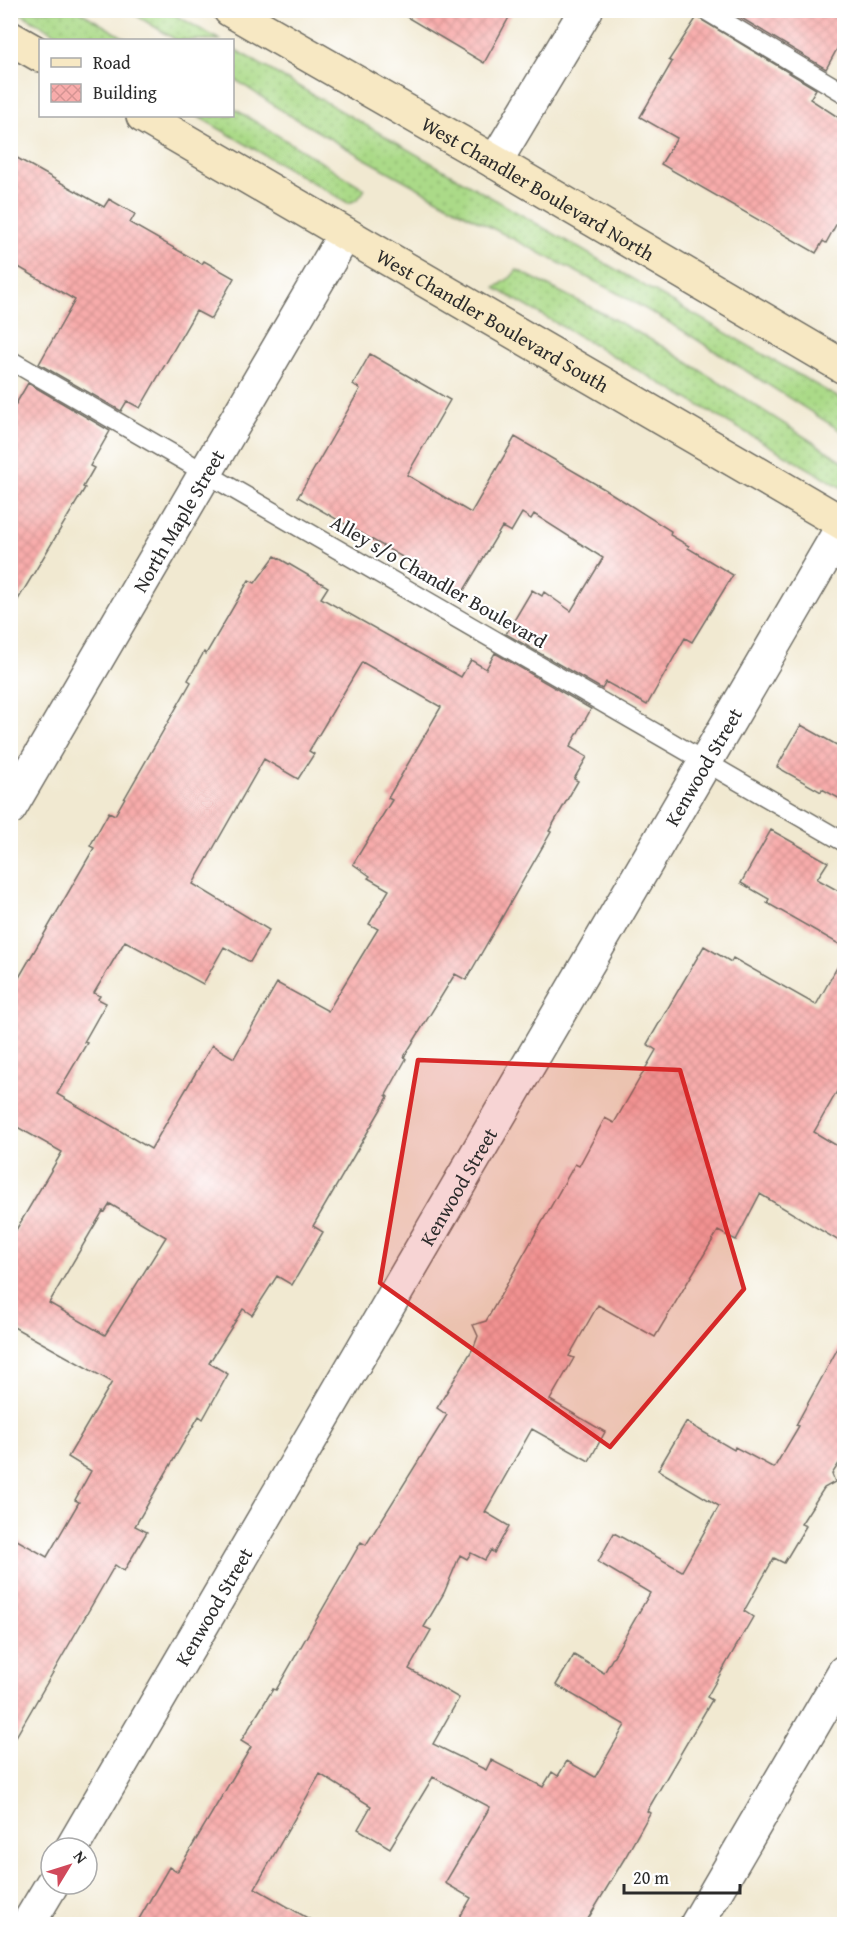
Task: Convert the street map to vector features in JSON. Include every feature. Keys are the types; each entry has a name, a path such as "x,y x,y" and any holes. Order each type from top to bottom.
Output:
{"main road":[{"name":"West Chandler Boulevard North","path":"230,10 844,367"},
{"path":"10,38 39,54"},
{"name":"West Chandler Boulevard South","path":"145,117 844,524"}],"street":[{"path":"495,162 586,10"},
{"name":"North Maple Street","path":"10,808 345,234"},
{"name":"Kenwood Street","path":"79,1836 844,524"},
{"path":"697,1924 844,1672"},
{"path":"28,1924 44,1896"}],"lane":[{"path":"705,10 844,93"},
{"name":"Alley s/o Chandler Boulevard","path":"10,360 706,760 844,842"}],"highlighted area":[{"path":"418,1060 680,1070 744,1289 610,1447 380,1283"}],"green space":[{"path":"16,11 79,11 126,39 65,39"},
{"path":"129,11 168,11 218,39 174,39"},
{"path":"234,49 844,401 844,433 677,327 621,295 465,214 284,112 234,79"},
{"path":"234,109 365,189 356,200 348,203 199,117 234,117"},
{"path":"517,270 662,346 844,462 844,489 495,288"}],"building":[{"path":"395,10 513,10 484,63"},
{"path":"728,10 844,10 844,36 826,69"},
{"path":"697,17 816,89 810,99 844,121 844,210 826,243 823,241 816,253 661,164 677,138 640,117 672,62 669,60"},
{"path":"10,154 104,207 109,199 135,214 130,223 202,264 204,261 234,278 211,319 196,311 140,408 127,401 121,411 39,364 75,300 10,262"},
{"path":"370,354 450,400 407,475 471,513 515,437 671,531 670,535 689,546 688,548 733,575 692,642 685,638 647,705 606,682 602,689 506,634 532,590 542,596 544,592 571,611 603,558 534,514 531,519 522,513 511,532 502,527 463,592 298,497 360,389 353,384"},
{"path":"28,383 110,431 90,466 94,468 83,487 85,488 10,613 10,414"},
{"path":"275,556 328,587 321,598 461,677 471,660 486,669 495,653 591,709 570,747 587,757 574,779 578,781 549,831 551,832 466,980 455,974 404,1057 406,1059 386,1095 388,1097 313,1226 323,1232 292,1285 277,1276 252,1315 243,1309 209,1363 228,1374 203,1419 199,1416 135,1526 147,1532 124,1571 115,1565 10,1747 10,1536 47,1557 79,1502 75,1500 91,1471 68,1457 112,1382 10,1325 10,1240 62,1152 10,1123 10,993 94,848 90,846 109,812 115,815 191,682 188,680 204,652 206,654 249,580 255,583","holes":["362,662 441,707 388,798 392,800 353,864 370,876 368,878 389,890 369,924 378,929 328,1011 277,983 234,1058 212,1045 151,1149 57,1094 87,1043 84,1042 106,1003 98,999 100,996 94,993 125,941 203,984 224,947 250,962 269,930 193,884 264,759 298,779 314,754 309,751","110,1204 166,1237 105,1335 49,1303 103,1211 105,1212"]},
{"path":"801,725 844,749 844,801 822,789 821,792 777,767"},
{"path":"771,830 828,862 817,879 844,894 844,947 767,903 769,899 741,883"},
{"path":"704,946 731,962 733,958 816,1005 844,955 844,1079 814,1132 844,1150 844,1244 760,1194 736,1240 718,1231 655,1337 598,1305 569,1356 574,1358 550,1400 605,1432 589,1461 532,1429 485,1512 509,1526 494,1553 491,1550 485,1560 471,1553 467,1559 460,1555 444,1593 424,1627 431,1630 409,1669 459,1698 433,1744 486,1770 491,1760 543,1787 552,1772 558,1776 567,1761 595,1777 625,1725 556,1685 574,1655 604,1673 650,1593 598,1562 614,1533 682,1571 719,1506 658,1470 686,1422 734,1450 735,1447 774,1468 799,1426 796,1425 844,1337 844,1456 832,1474 835,1482 824,1488 801,1524 806,1526 784,1563 774,1558 744,1611 753,1617 707,1697 712,1700 647,1811 650,1813 626,1856 585,1924 456,1924 471,1898 445,1883 490,1807 433,1777 390,1848 358,1829 371,1806 320,1774 255,1888 318,1924 136,1924 169,1867 177,1872 251,1747 241,1741 273,1689 276,1690 361,1542 366,1545 447,1415 437,1408 474,1347 478,1336 473,1325 486,1321 575,1164 579,1166 605,1118 614,1123 656,1050 647,1044"}]}
